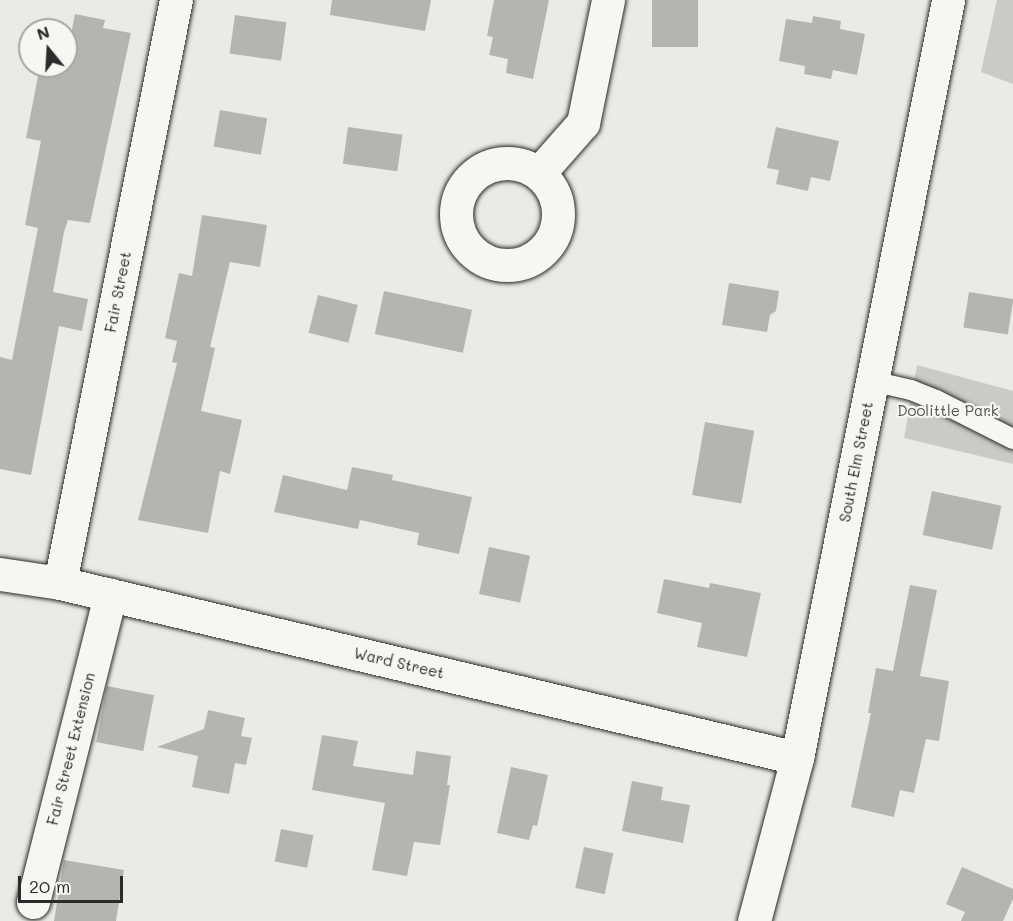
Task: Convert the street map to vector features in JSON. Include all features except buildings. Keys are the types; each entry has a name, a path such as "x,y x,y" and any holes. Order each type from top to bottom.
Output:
{"street":[{"name":"Fair Street","path":"60,584 176,0"},
{"path":"539,173 583,123 608,0"},
{"name":"South Elm Street","path":"761,918 797,758 948,0"},
{"name":"Ward Street","path":"0,574 110,595 797,758"},
{"name":"Fair Street Extension","path":"33,902 110,595"}],"lane":[{"path":"872,381 910,390 936,400 1013,438"}],"green space":[{"path":"997,0 1013,0 1013,84 981,72"},
{"name":"Doolittle Park","path":"917,365 1013,391 1013,464 904,438"}]}
